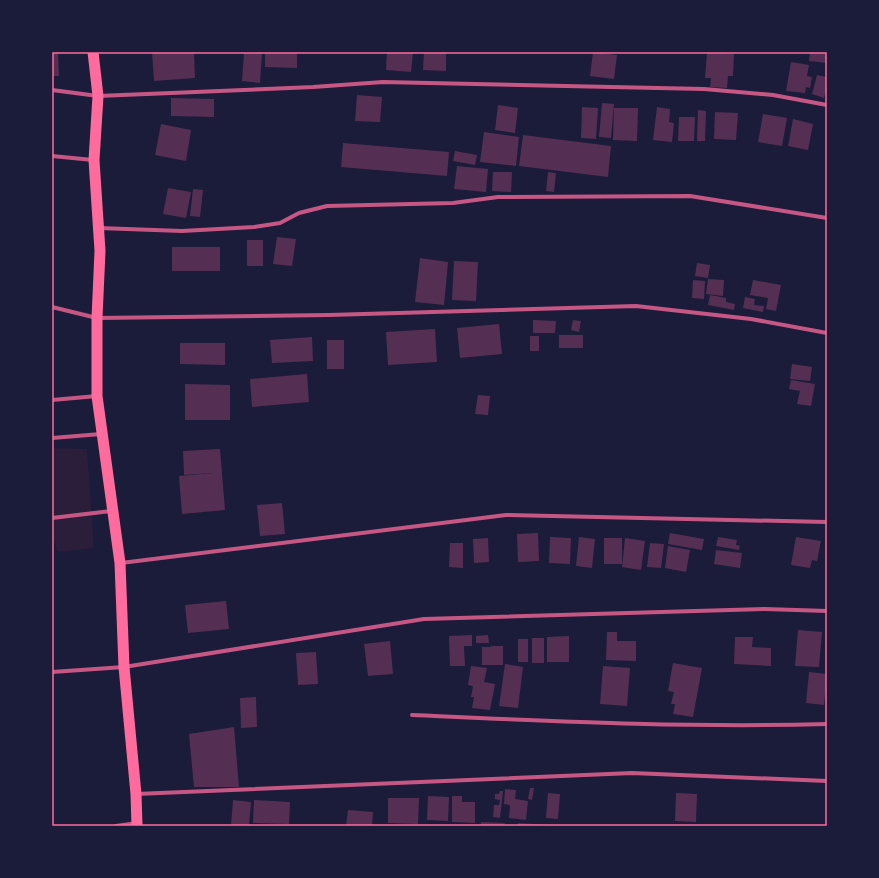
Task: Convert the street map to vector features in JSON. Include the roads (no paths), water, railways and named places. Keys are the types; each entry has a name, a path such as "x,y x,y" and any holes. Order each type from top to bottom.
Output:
{"highway":[{"path":"93,52 98,96 94,160 100,251 97,318 97,396 120,563 124,667 136,794 137,824"}],"street":[{"path":"52,90 98,96 313,87 383,82 704,89 773,95 827,105"},
{"path":"52,156 94,160"},
{"path":"98,228 182,231 254,227 280,223 299,213 327,206 453,203 498,197 690,196 827,218"},
{"path":"52,307 97,318 330,316 636,306 751,319 827,333"},
{"path":"52,400 97,396"},
{"path":"52,438 103,434"},
{"path":"52,518 113,511"},
{"path":"120,563 506,515 827,522"},
{"path":"52,672 124,667 424,619 765,609 827,611"},
{"path":"412,715 542,721 753,726 827,724"},
{"path":"136,794 632,773 827,781"},
{"path":"116,826 137,824"}]}
